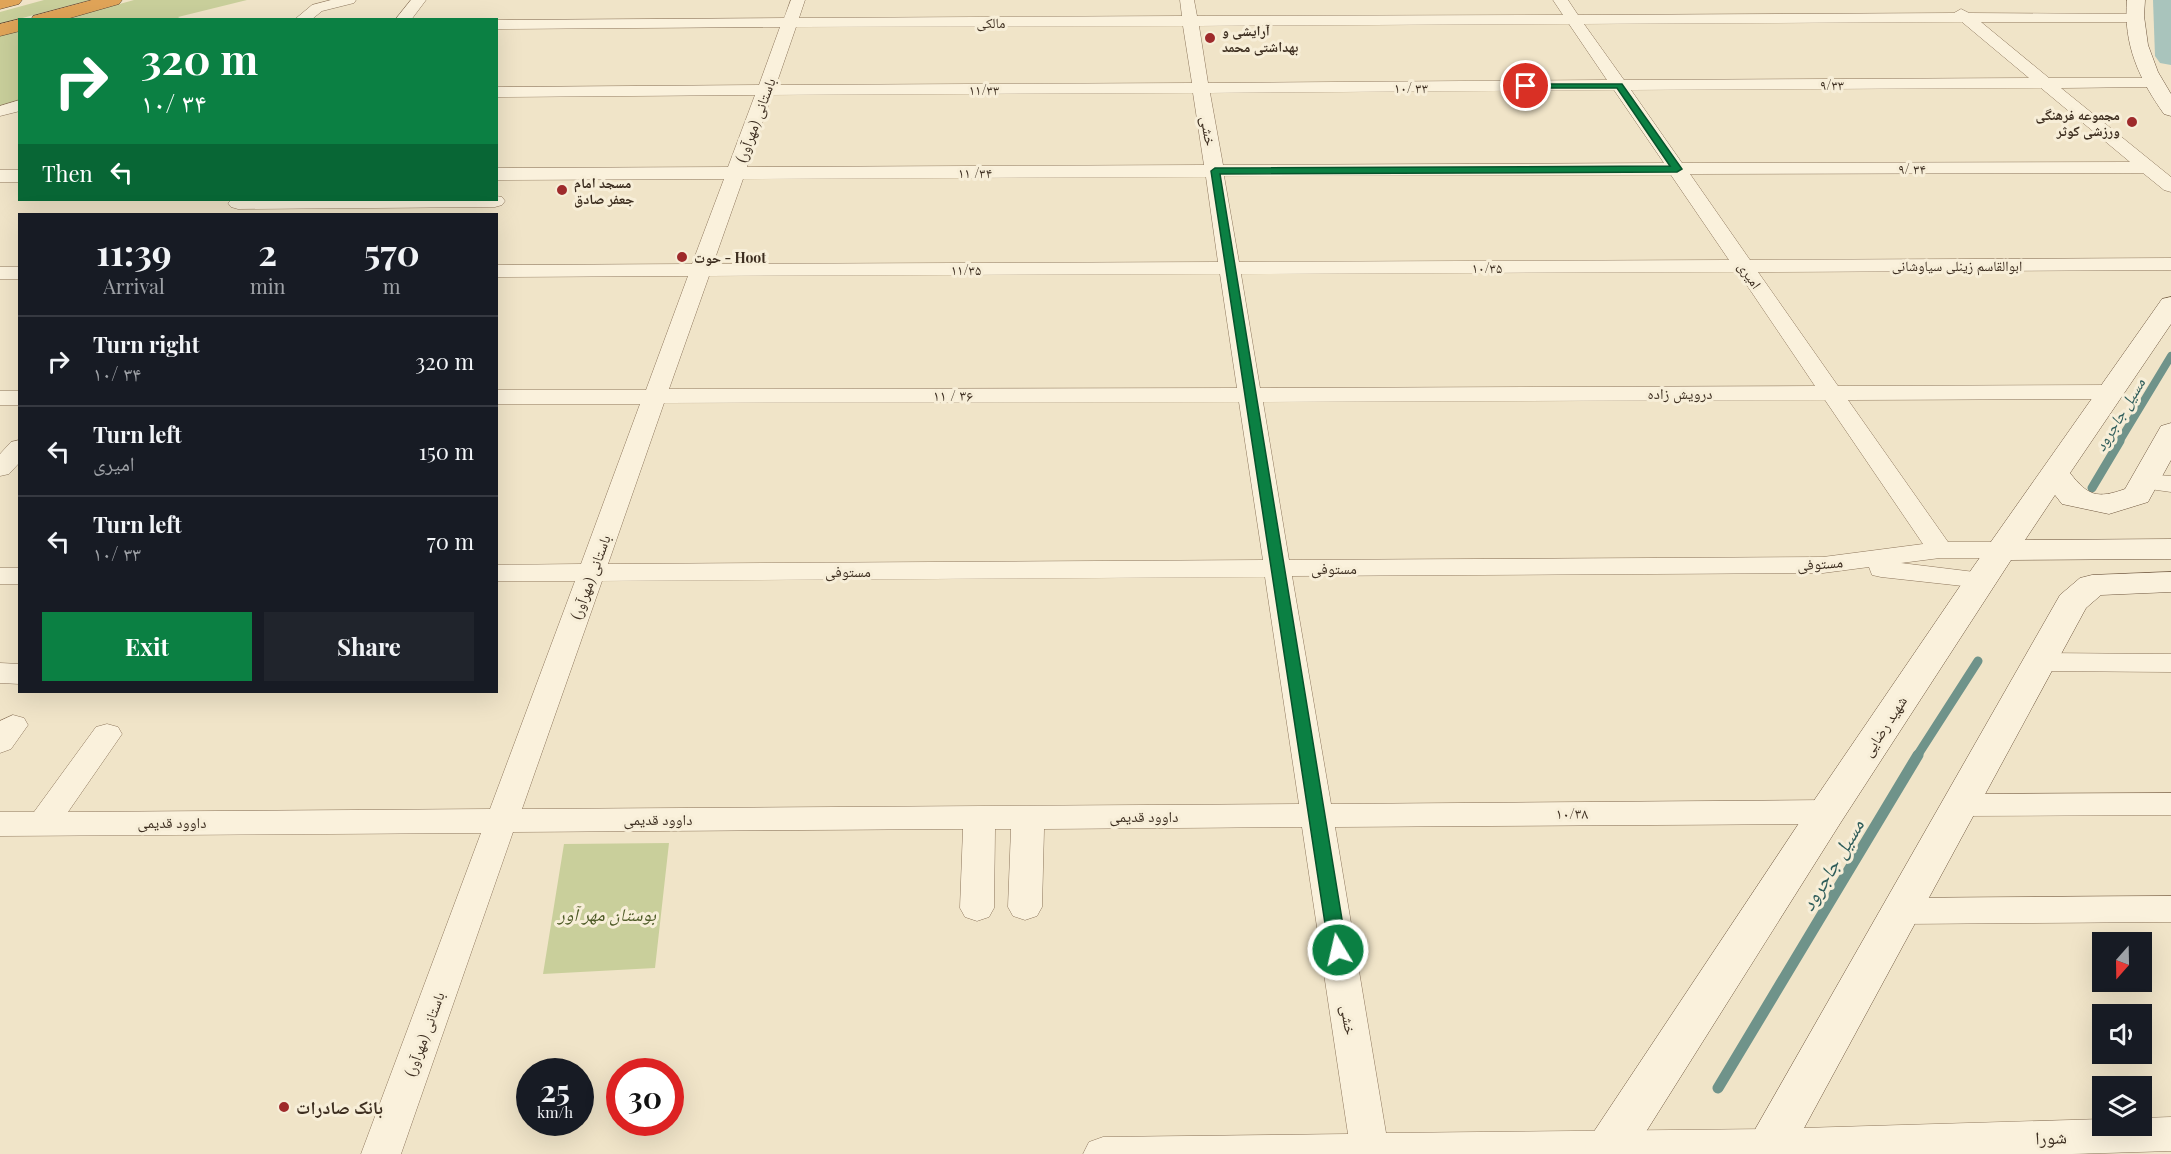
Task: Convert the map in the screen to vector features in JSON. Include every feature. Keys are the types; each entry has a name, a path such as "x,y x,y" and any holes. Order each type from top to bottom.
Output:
{"highway":[{"path":"0,3 13,0"},
{"path":"47,18 113,0"},
{"path":"0,30 18,26"}],"main road":[{"path":"2135,9 2143,62 2151,82 2171,110"},
{"name":"شهید رضایی","path":"1608,1151 1827,812 1991,565 2171,305"},
{"path":"2055,474 2073,497 2109,505 2137,495 2157,483 2171,432"},
{"name":"مستوفی","path":"1991,565 2171,549"},
{"path":"1767,1150 2072,602 2092,585 2171,582"}],"street":[{"path":"304,18 317,8 349,0"},
{"path":"404,18 419,0"},
{"name":"امیری","path":"1560,0 1940,550"},
{"path":"1944,0 2171,186"},
{"name":"مالکی","path":"498,24 794,11 1189,10 1574,20 1966,18 2135,9"},
{"name":"خشی","path":"1189,10 1370,1151"},
{"name":"باستانی (مهرآور)","path":"381,1154 794,11"},
{"name":"۹/۳۳","path":"1619,86 2151,82"},
{"name":"۱۰/ ۳۳","path":"1202,88 1619,86"},
{"name":"۱۱/۳۳","path":"498,92 1202,88"},
{"path":"0,111 18,106"},
{"name":"۹/ ۳۴","path":"1215,171 2148,167"},
{"name":"۱۱ /۳۴","path":"498,174 1215,171"},
{"path":"0,176 18,176"},
{"path":"235,206 495,201"},
{"name":"ابوالقاسم زینلی سیاوشانی","path":"1744,266 2171,264"},
{"name":"۱۰/۳۵","path":"1231,268 1744,266"},
{"name":"۱۱/۳۵","path":"498,271 1231,268"},
{"path":"0,273 18,273"},
{"name":"درویش زاده","path":"1250,394 2110,392"},
{"name":"۱۱ / ۳۶","path":"498,396 1250,394"},
{"path":"0,398 18,398"},
{"path":"0,469 18,449"},
{"name":"مستوفی","path":"498,573 1823,565 1940,550 1991,565"},
{"path":"1823,565 1934,573 1991,565"},
{"path":"0,576 18,576"},
{"path":"2038,662 2171,663"},
{"path":"0,673 18,674"},
{"path":"43,823 107,734"},
{"path":"1959,805 2171,804"},
{"name":"۱۰/۳۸","path":"1317,815 1827,812"},
{"name":"داوود قدیمی","path":"0,824 1317,815"},
{"path":"977,908 979,817"},
{"path":"1025,907 1028,817"},
{"path":"1900,911 2171,909"},
{"name":"شورا","path":"1103,1154 1767,1150 2165,1137"}],"green space":[{"path":"44,0 90,0 0,24 0,12"},
{"path":"134,0 247,0 178,17 180,18 69,18"},
{"path":"18,31 18,100 0,106 0,36"},
{"name":"بوستان مهر آور","path":"669,843 655,968 543,974 564,844"}],"waterway":[{"path":"2168,0 2171,56"},
{"name":"مسیل جاجرود","path":"2119,442 2171,356"},
{"name":"مسیل جاجرود","path":"2092,488 2120,441"},
{"name":"مسیل جاجرود","path":"1917,756 1978,661"},
{"name":"مسیل جاجرود","path":"1718,1088 1918,755"}],"place":[{"name":"آرایشی و بهداشتی محمد","path":"1210,38"},
{"name":"مجموعه فرهنگی ورزشی کوثر","path":"2132,122"},
{"name":"مسجد امام جعفر صادق","path":"562,190"},
{"name":"حوت - Hoot","path":"682,257"},
{"name":"بانک صادرات","path":"284,1107"}],"route":[{"path":"1338,950 1215,171 1677,169 1619,86 1526,86"}]}
